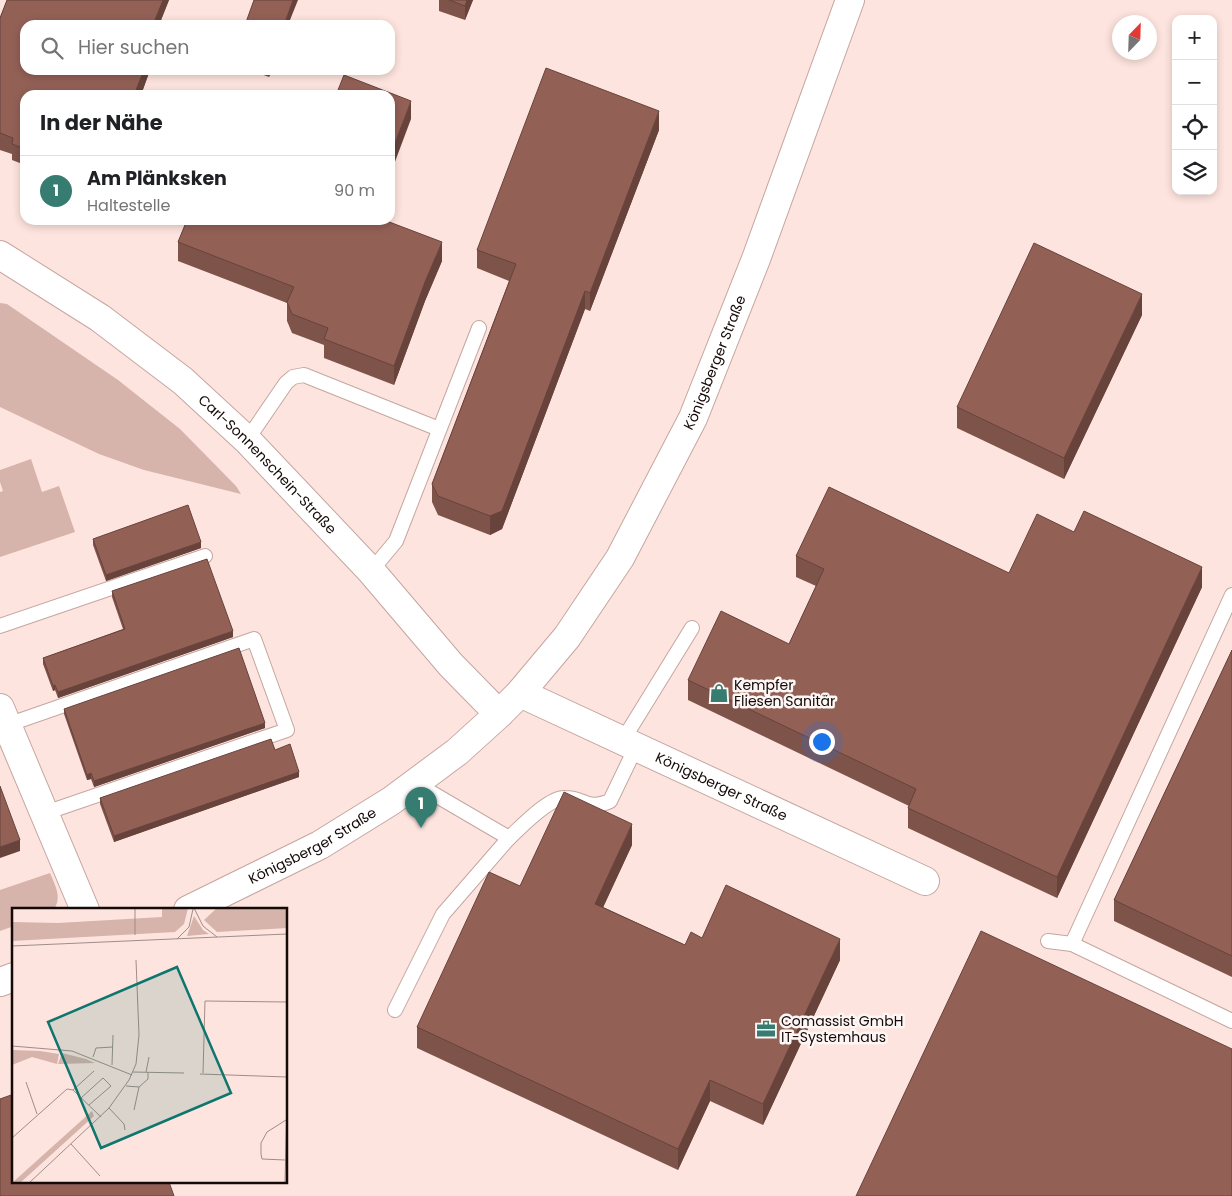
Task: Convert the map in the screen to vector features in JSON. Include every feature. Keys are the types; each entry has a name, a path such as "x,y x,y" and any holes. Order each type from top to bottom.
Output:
{"street":[{"name":"Königsberger Straße","path":"196,908 320,845 391,801 458,752 499,714 520,693 567,637 620,558 693,418 756,259 850,0"},
{"name":"Carl-Sonnenschein-Straße","path":"0,255 100,318 183,381 246,440 371,571 451,665 499,714"},
{"name":"Königsberger Straße","path":"520,693 925,882"},
{"path":"3,716 84,908"},
{"path":"0,982 12,978"}],"lane":[{"path":"371,571 396,541 479,328"},
{"path":"246,440 293,376 304,375 440,429"},
{"path":"0,626 205,556"},
{"path":"1072,944 1232,596"},
{"path":"395,1010 443,914 509,838 550,802 565,797 598,807 610,801 629,744 692,628"},
{"path":"3,716 254,639 287,730 44,813"},
{"path":"415,783 509,838"},
{"path":"1048,941 1072,944 1232,1021"}],"shaded area":[{"path":"0,303 7,304 118,380 180,429 236,486 241,494 144,470 99,454 0,407"},
{"path":"31,459 42,492 59,486 75,532 0,557 0,492 3,491 0,482 0,470"},
{"path":"50,873 58,897 54,908 12,908 12,927 0,931 0,890"}],"building":[{"path":"7,0 163,0 155,20 20,20 20,75 142,75 136,90 20,90 20,147 12,144 13,138 0,133 0,18"},
{"path":"254,0 293,0 286,20 247,20"},
{"path":"449,0 467,0 465,6"},
{"path":"546,68 659,111 590,293 585,291 502,511 490,516 438,496 432,484 516,264 477,250"},
{"path":"344,75 383,90 338,90"},
{"path":"395,95 411,101 395,143"},
{"path":"395,224 442,242 394,366 324,339 328,328 292,314 287,302 294,287 178,242 185,225"},
{"path":"1034,243 1142,294 1064,458 957,407"},
{"path":"829,487 1009,573 1037,514 1074,532 1084,511 1202,567 1057,877 908,808 916,789 688,680 721,611 789,644 824,569 796,556"},
{"path":"188,505 201,542 106,575 93,539"},
{"path":"207,559 233,631 58,692 55,685 53,686 43,658 125,629 112,591"},
{"path":"239,648 265,723 94,781 91,773 87,775 64,709"},
{"path":"1232,650 1232,956 1114,900"},
{"path":"271,739 275,750 290,744 299,772 114,836 100,798"},
{"path":"0,786 20,840 0,847"},
{"path":"564,792 632,824 595,904 685,945 691,932 702,938 726,885 840,939 763,1104 710,1080 678,1149 417,1027 489,872 520,886"},
{"path":"981,931 1232,1049 1232,1196 856,1196"},
{"path":"12,1095 12,1184 170,1184 174,1196 0,1196 0,1099"}],"place":[{"name":"Kempfer Fliesen Sanitär","path":"719,693"},
{"name":"Am Plänksken","path":"421,828"},
{"name":"Comassist GmbH IT-Systemhaus","path":"766,1029"}]}
